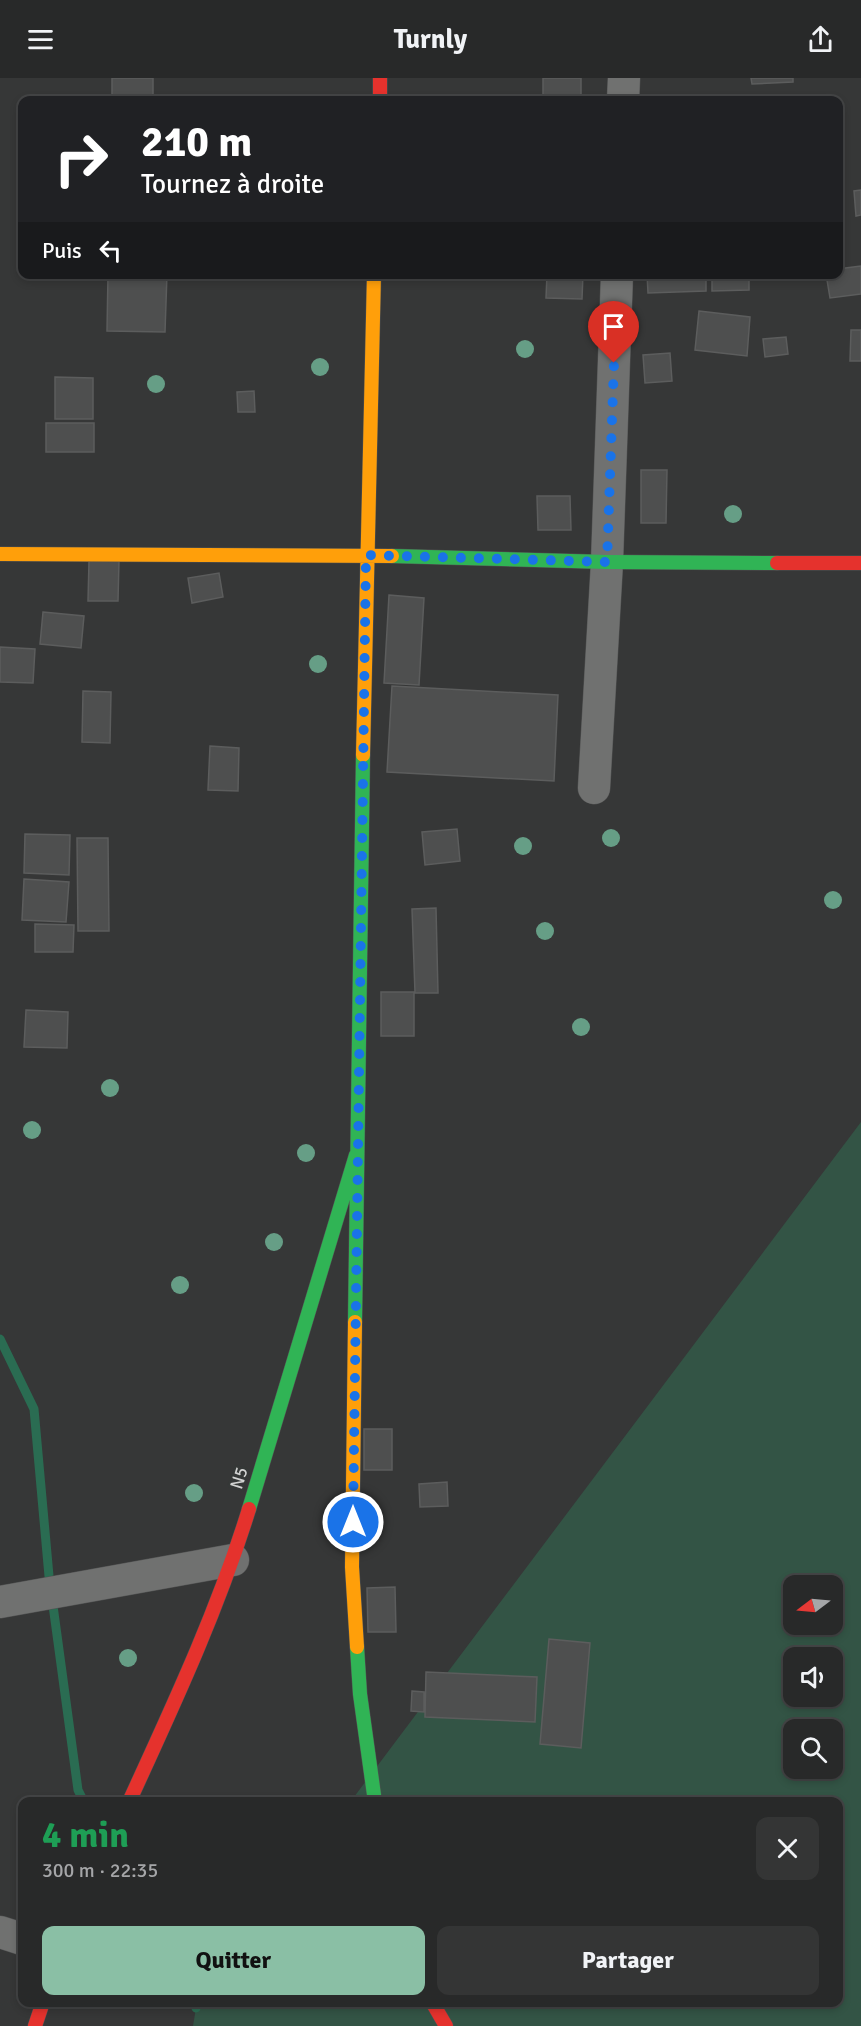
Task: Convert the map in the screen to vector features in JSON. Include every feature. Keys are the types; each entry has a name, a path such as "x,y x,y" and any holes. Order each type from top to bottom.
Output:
{"main road":[{"path":"380,78 380,96"},
{"path":"374,279 366,555 352,1567 360,1694 374,1797"},
{"path":"0,554 366,555 607,562 861,563"},
{"name":"N5","path":"131,1797 180,1690 233,1560 356,1155"},
{"path":"35,2026 41,2007"},
{"path":"435,2007 446,2026"}],"street":[{"path":"623,96 624,78"},
{"path":"594,788 607,562 617,279"},
{"path":"0,1602 233,1560"},
{"path":"0,1932 18,1938"}],"green space":[{"path":"861,1122 861,2026 193,2026 197,2007 843,2007 843,1797 354,1797"}],"building":[{"path":"112,78 153,78 153,96 112,96"},
{"path":"543,78 581,78 581,96 543,96"},
{"path":"751,78 793,78 793,82 752,84"},
{"path":"861,190 861,215 856,216 854,191"},
{"path":"861,266 861,294 830,298 827,279 843,279 843,268"},
{"path":"108,279 167,279 165,332 107,331"},
{"path":"547,279 583,279 582,299 546,298"},
{"path":"647,279 706,279 706,291 648,293"},
{"path":"712,279 749,279 749,290 712,291"},
{"path":"699,311 750,317 747,356 695,350"},
{"path":"851,330 861,330 861,361 850,361"},
{"path":"786,337 788,354 765,357 763,339"},
{"path":"670,353 672,381 645,383 643,355"},
{"path":"55,377 93,378 93,419 55,419"},
{"path":"254,391 255,412 238,412 237,392"},
{"path":"46,423 94,423 94,452 46,452"},
{"path":"641,470 667,470 666,523 641,523"},
{"path":"537,496 570,496 571,530 538,530"},
{"path":"89,561 119,561 118,601 88,601"},
{"path":"219,573 223,597 192,603 188,578"},
{"path":"389,595 424,598 419,685 384,683"},
{"path":"43,612 84,616 81,648 40,644"},
{"path":"0,647 35,649 33,683 0,682"},
{"path":"392,686 558,695 554,781 387,772"},
{"path":"83,691 111,692 110,743 82,742"},
{"path":"210,746 239,748 238,791 208,790"},
{"path":"457,829 460,861 425,865 422,832"},
{"path":"25,834 70,835 69,875 24,873"},
{"path":"77,838 108,838 109,931 78,931"},
{"path":"24,879 69,882 66,922 22,920"},
{"path":"436,908 438,993 415,993 412,909"},
{"path":"35,924 74,925 73,952 35,952"},
{"path":"381,992 414,992 414,1036 381,1036"},
{"path":"26,1010 68,1012 67,1048 24,1047"},
{"path":"364,1429 392,1429 392,1470 364,1470"},
{"path":"447,1482 448,1506 420,1507 419,1484"},
{"path":"395,1587 396,1632 368,1632 367,1588"},
{"path":"549,1639 590,1643 581,1748 540,1744"},
{"path":"426,1672 537,1677 535,1722 425,1717"},
{"path":"412,1691 424,1692 424,1712 411,1711"}],"waterway":[{"path":"0,1339 34,1409 49,1576 78,1790 82,1797"}],"traffic: fast":[{"path":"392,556 607,562 777,563"},
{"path":"355,1322 363,755"},
{"path":"249,1509 356,1155"},
{"path":"357,1647 360,1694 374,1797"}],"traffic: slow":[{"path":"363,755 374,279"},
{"path":"0,554 392,556"},
{"path":"355,1322 352,1567 357,1647"}],"traffic: jam":[{"path":"380,78 380,96"},
{"path":"777,563 861,563"},
{"path":"131,1797 209,1621 249,1509"},
{"path":"35,2026 41,2007"},
{"path":"435,2007 446,2026"}],"route":[{"path":"353,1522 356,1132 366,555 607,562 614,363"}]}
